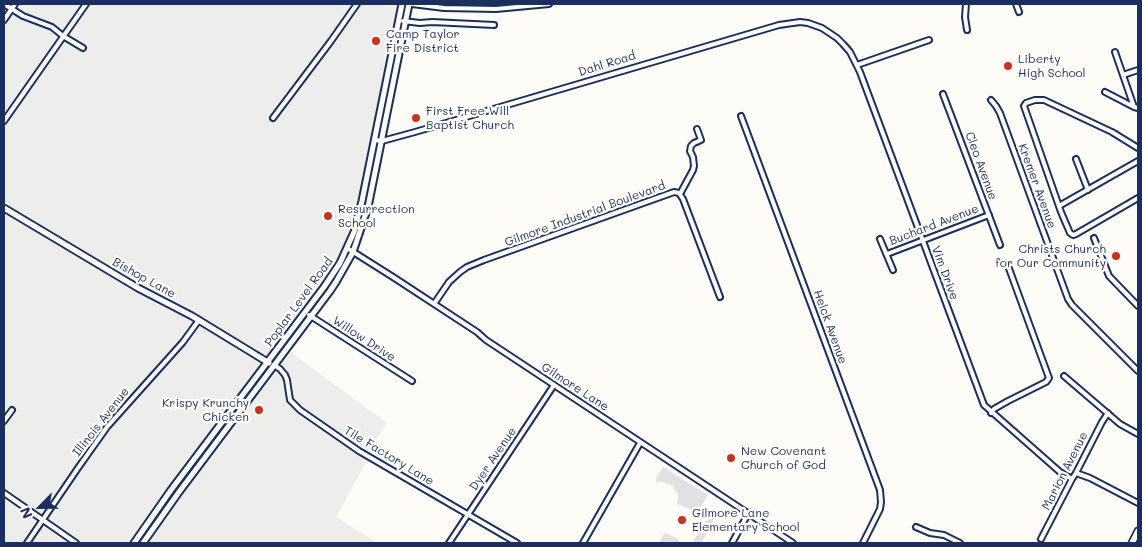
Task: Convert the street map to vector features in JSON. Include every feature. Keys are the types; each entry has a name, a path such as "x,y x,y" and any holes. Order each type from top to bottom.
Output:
{"main road":[{"name":"Poplar Level Road","path":"134,543 171,490 332,276 347,248 358,219 402,4"},
{"name":"Poplar Level Road","path":"142,543 178,492 336,282 354,252 368,208 411,4"},
{"name":"Bishop Lane","path":"4,208 138,288 199,320 274,365"},
{"path":"1132,543 1138,531"}],"street":[{"path":"4,4 29,19 52,27 83,48"},
{"path":"4,20 15,4"},
{"path":"4,121 86,4"},
{"path":"273,118 331,41 356,4"},
{"path":"411,4 444,8 548,4"},
{"path":"966,4 967,30"},
{"path":"1016,4 1019,12"},
{"path":"398,20 494,26"},
{"name":"Dahl Road","path":"375,140 382,141 786,23 800,22 816,25 829,32 842,43"},
{"path":"857,66 929,40"},
{"name":"Vim Drive","path":"842,43 850,52 865,85 986,408 1060,472 1072,479"},
{"path":"1114,52 1136,108"},
{"path":"1123,75 1138,70"},
{"path":"1104,92 1136,108"},
{"name":"Cleo Avenue","path":"943,94 1000,245"},
{"name":"Kremer Avenue","path":"991,100 1000,113 1068,299 1138,371"},
{"path":"1138,148 1112,132 1040,100 1035,100 1024,106 1070,233 1075,235 1138,198"},
{"name":"Helck Avenue","path":"741,116 880,490 880,509 863,543"},
{"path":"680,194 694,166 690,152 691,146 701,140 697,129"},
{"path":"1076,160 1088,190"},
{"path":"1059,206 1138,161"},
{"name":"Gilmore Industrial Boulevard","path":"434,304 449,282 468,267 674,192 680,194 683,199 720,297"},
{"name":"Buchard Avenue","path":"887,254 989,215"},
{"path":"1094,238 1109,276 1138,306"},
{"path":"880,240 893,270"},
{"name":"Gilmore Lane","path":"347,248 793,543"},
{"path":"991,413 994,409 1008,401 1046,382 1049,376 1007,263"},
{"name":"Willow Drive","path":"306,312 412,382"},
{"name":"Illinois Avenue","path":"27,543 107,427 183,342 199,320"},
{"name":"Tile Factory Lane","path":"274,365 280,368 285,375 290,400 300,410 360,451 518,543"},
{"path":"1064,376 1120,424 1138,434"},
{"name":"Dyer Avenue","path":"449,543 554,385"},
{"path":"4,421 12,410"},
{"name":"Marion Avenue","path":"1041,539 1108,414"},
{"path":"583,543 640,443"},
{"path":"1076,474 1090,478 1138,503"},
{"path":"4,493 76,543"},
{"path":"732,543 748,514"},
{"path":"916,527 960,543"}],"shaded area":[{"path":"4,4 409,4 363,226 336,282 286,349 387,423 367,453 367,461 336,517 378,543 4,543"},
{"path":"663,467 708,495 698,511 677,504 678,496 677,492 673,489 674,486 660,481 657,483 656,478"},
{"path":"711,516 714,518 712,525 701,543 693,541 705,522"},
{"path":"666,533 678,539 680,543 659,543"}],"place":[{"name":"Camp Taylor Fire District","path":"376,41"},
{"name":"Liberty High School","path":"1008,66"},
{"name":"First Free Will Baptist Church","path":"416,118"},
{"name":"Resurrection School","path":"328,216"},
{"name":"Christs Church for Our Community","path":"1116,256"},
{"name":"Krispy Krunchy Chicken","path":"259,410"},
{"name":"New Covenant Church of God","path":"731,458"},
{"name":"Gilmore Lane Elementary School","path":"682,520"}]}
